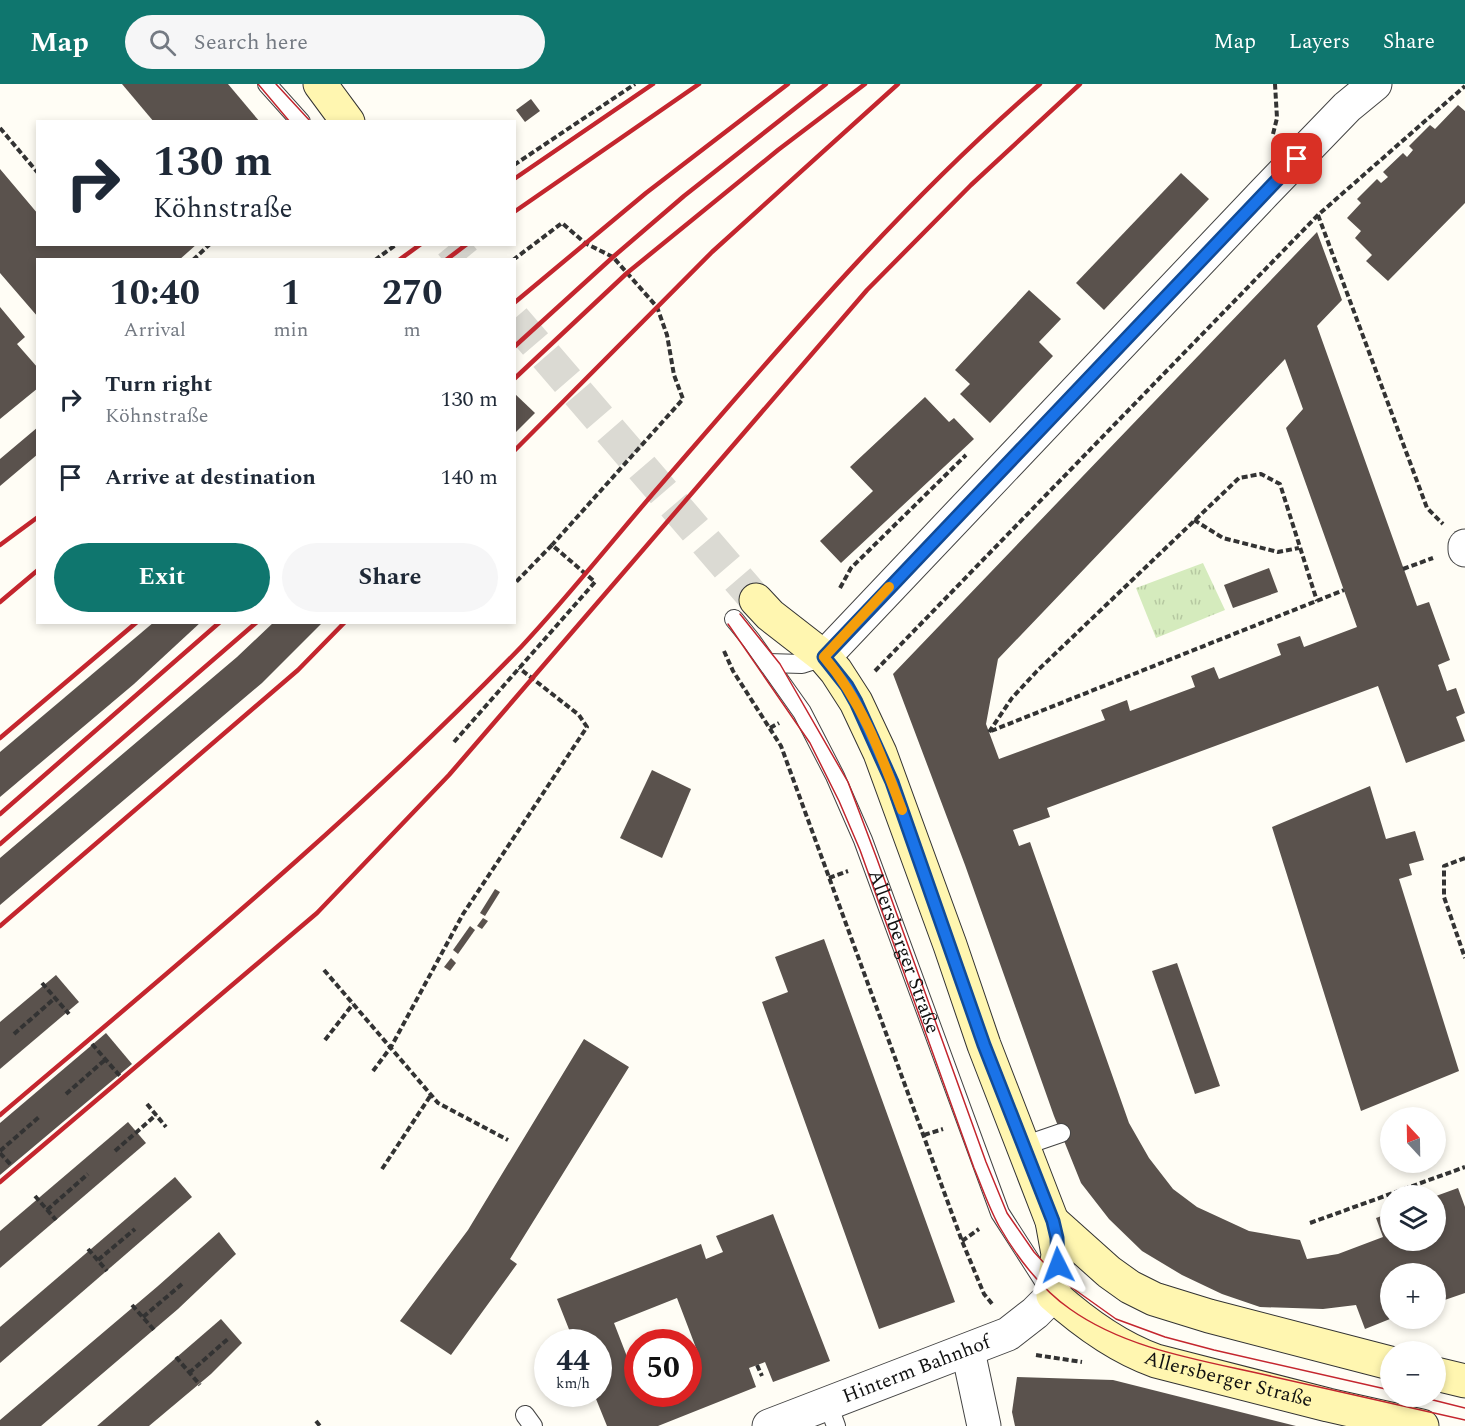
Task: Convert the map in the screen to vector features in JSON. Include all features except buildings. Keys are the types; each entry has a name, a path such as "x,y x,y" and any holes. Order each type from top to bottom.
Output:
{"main road":[{"path":"320,84 347,120"},
{"path":"745,610 771,615 824,657 847,686 864,718 892,782 984,1045 1053,1221 1058,1254 1053,1295"},
{"path":"1053,1221 1109,1272 1130,1287 1154,1299 1209,1316 1380,1359"},
{"name":"Allersberger Straße","path":"1053,1295 1070,1311 1113,1341 1140,1356 1329,1405 1422,1426"},
{"path":"1446,1376 1465,1381"}],"street":[{"path":"824,657 1264,193 1347,107 1375,84"},
{"name":"Hinterm Bahnhof","path":"768,1426 832,1415 1014,1331 1053,1295"},
{"path":"968,1351 984,1426"}],"lane":[{"path":"267,84 299,120"},
{"name":"Allersberger Straße","path":"745,610 768,663 802,712 835,776 863,840 1000,1213 1053,1295"},
{"path":"768,663 802,664 824,657"},
{"path":"1023,1146 1061,1133"}],"path":[{"path":"516,164 635,84"},
{"path":"847,686 876,670 1318,215 1465,86"},
{"path":"0,128 36,171"},
{"path":"1318,215 1427,508 1465,548"},
{"path":"516,258 562,223 585,243 613,257 657,307 667,335 674,375 683,399 552,546 516,582"},
{"path":"195,258 208,246"},
{"path":"378,258 394,246"},
{"path":"1317,601 1280,484 1261,474 1239,478 1037,671 1012,698 989,732 1317,601 1344,590"},
{"path":"1194,520 1222,538 1278,552 1299,549"},
{"path":"454,742 595,582 552,546"},
{"path":"720,643 733,671 781,746 962,1241 984,1294 1014,1331"},
{"path":"373,1071 391,1047 463,914 587,727 579,715 519,668"},
{"path":"1465,858 1444,866 1443,897 1465,958"},
{"path":"829,878 846,872"},
{"path":"324,970 438,1103 508,1140"},
{"path":"42,983 69,1014"},
{"path":"14,1034 55,998"},
{"path":"325,1040 353,1004"},
{"path":"92,1044 120,1076"},
{"path":"66,1094 106,1059"},
{"path":"382,1169 432,1094"},
{"path":"147,1104 166,1127"},
{"path":"115,1151 156,1115"},
{"path":"12,1166 0,1152 39,1117"},
{"path":"924,1135 934,1131"},
{"path":"1310,1223 1465,1167"},
{"path":"47,1210 88,1174"},
{"path":"35,1196 56,1220"},
{"path":"98,1260 135,1229"},
{"path":"88,1249 107,1271"},
{"path":"143,1317 182,1284"},
{"path":"132,1305 155,1332"},
{"path":"189,1373 229,1338"},
{"path":"176,1357 200,1385"},
{"path":"757,1365 762,1376"},
{"path":"316,1421 320,1426"}],"green space":[{"path":"1203,563 1225,610 1156,638 1136,588"}],"tunnel":[{"path":"453,246 462,258"},
{"path":"516,321 756,600"}],"tram line":[{"path":"258,84 288,120"},
{"path":"276,84 309,120"},
{"path":"740,614 780,664 848,782 986,1162 1007,1213 1034,1252 1057,1277 1116,1319 1165,1337 1214,1350 1380,1388"},
{"path":"728,624 810,743 839,801 860,850 989,1205 1013,1249 1039,1282 1059,1301 1092,1323 1139,1344 1190,1358 1465,1420"},
{"path":"1446,1403 1465,1408"}],"railway":[{"path":"516,178 653,84"},
{"path":"516,211 699,84"},
{"path":"516,301 646,193 788,84"},
{"path":"516,345 684,196 826,84"},
{"path":"516,377 627,273 778,150 865,84"},
{"path":"516,449 712,252 898,84"},
{"path":"0,1115 134,1002 332,829 459,709 538,629 838,283 936,180 1040,84"},
{"path":"0,1182 317,913 449,775 867,290 971,185 1080,84"},
{"path":"402,258 418,246"},
{"path":"449,258 464,246"},
{"path":"0,545 36,518"},
{"path":"0,602 36,572"},
{"path":"0,738 135,624"},
{"path":"0,814 218,624"},
{"path":"0,844 255,624"},
{"path":"0,926 298,670 343,624"}],"slow traffic":[{"path":"889,587 824,657 847,686 856,702 880,753 902,810"}],"route":[{"path":"1058,1265 1057,1238 1053,1221 984,1045 892,782 856,702 847,686 824,657 1297,159"}]}
